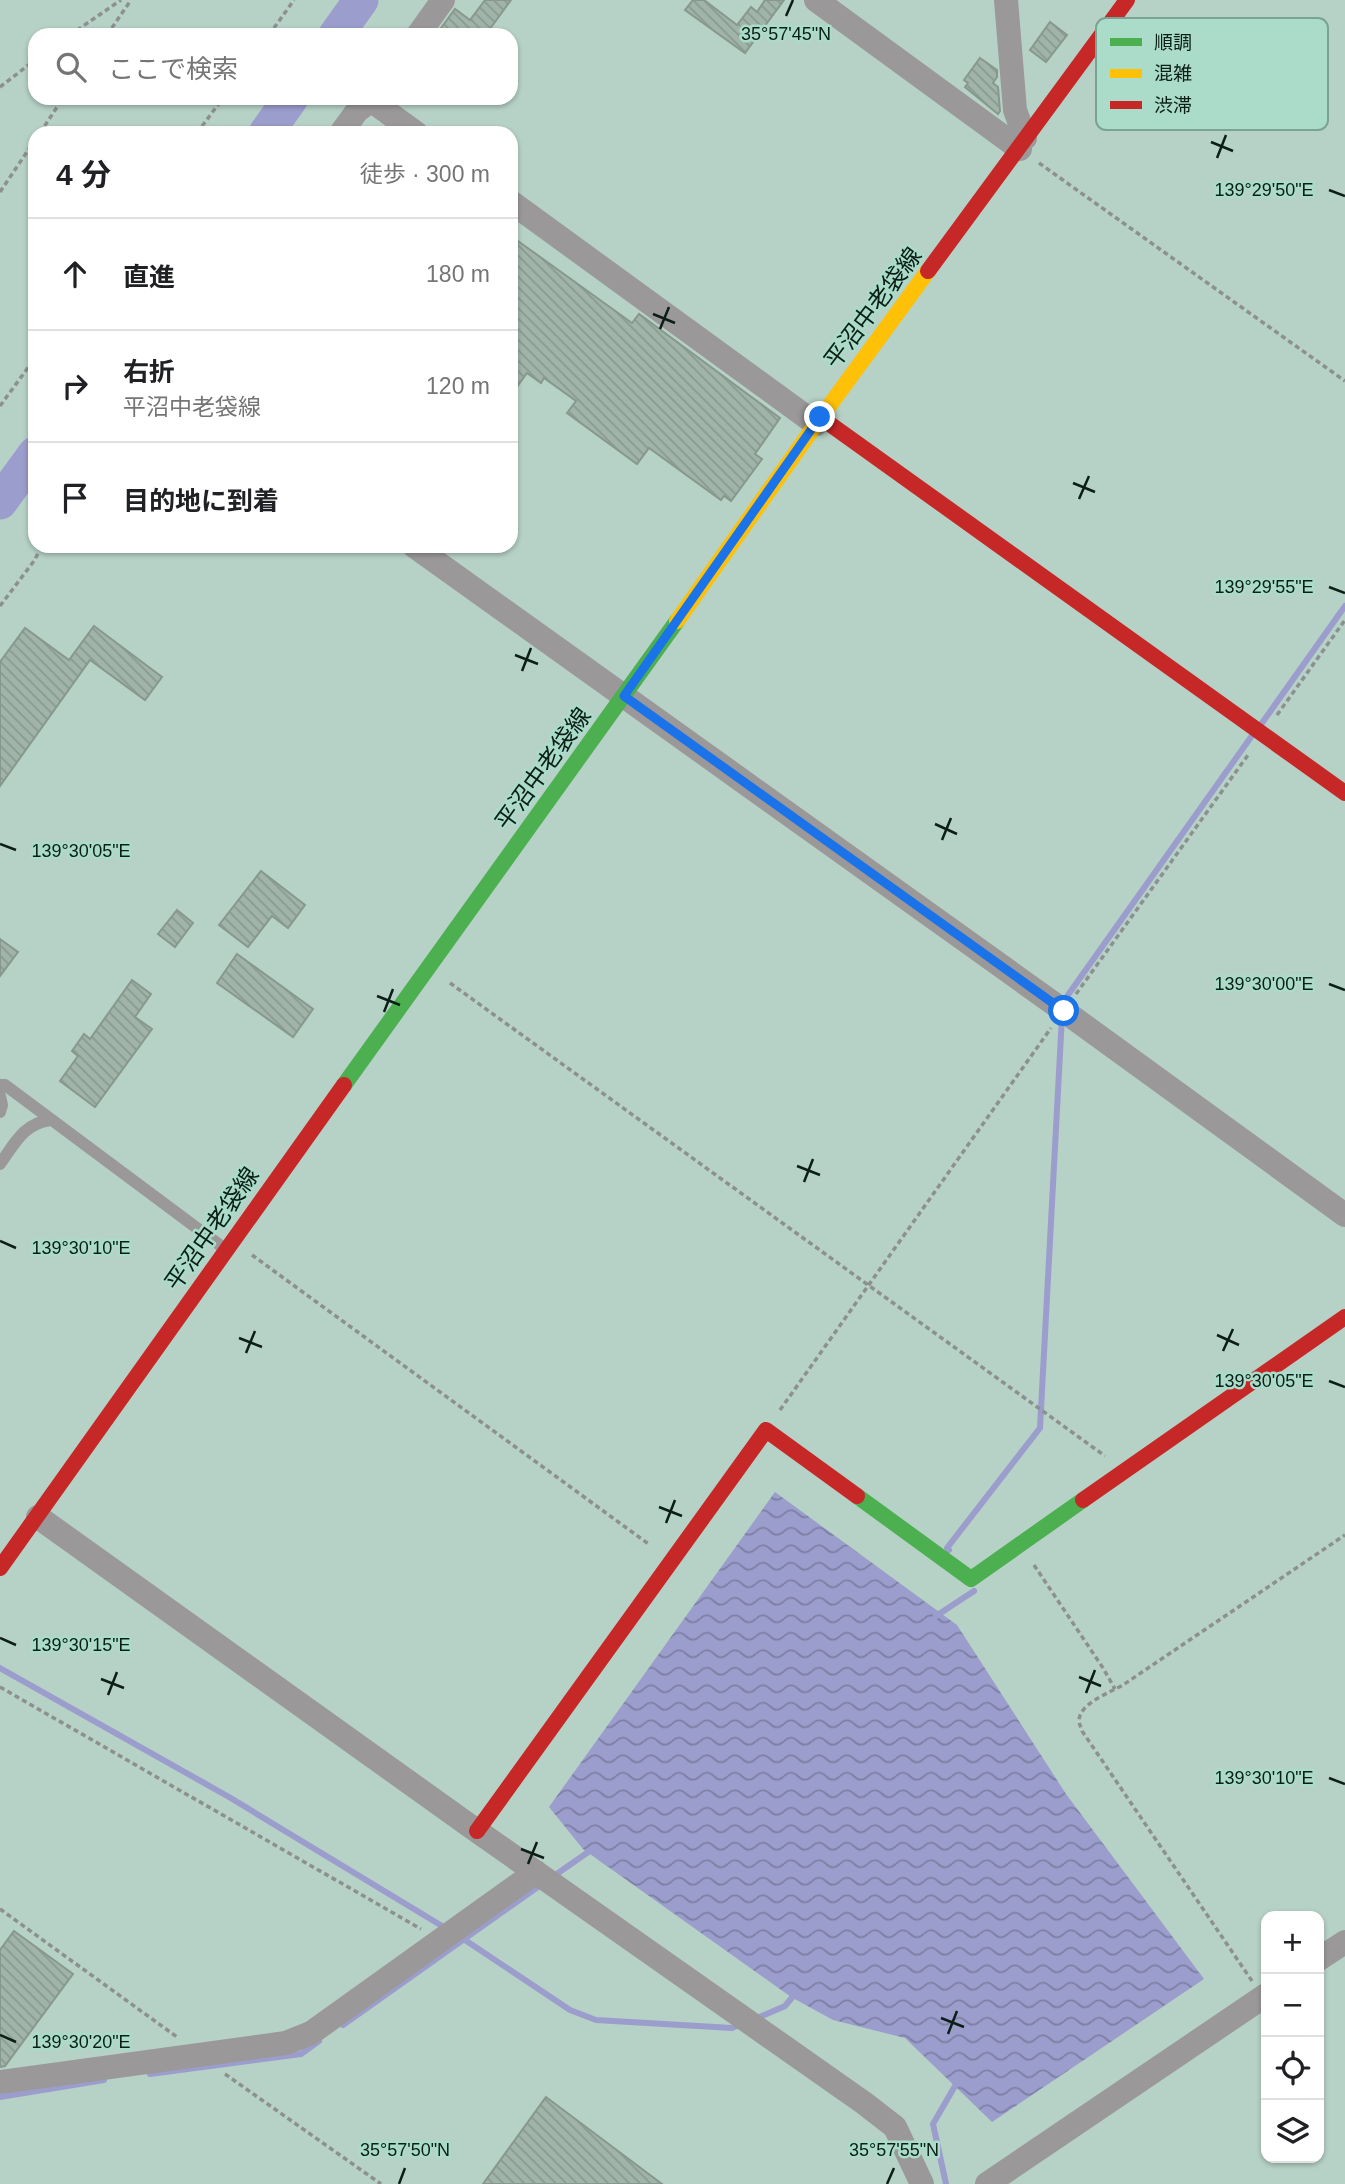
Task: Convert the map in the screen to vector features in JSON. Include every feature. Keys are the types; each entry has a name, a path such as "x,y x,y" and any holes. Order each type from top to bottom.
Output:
{"main road":[{"name":"平沼中老袋線","path":"1115,18 1128,0"},
{"name":"平沼中老袋線","path":"0,1568 818,421 1096,43"},
{"path":"818,421 1345,793"},
{"path":"477,1831 766,1430 971,1579 1345,1317"}],"street":[{"path":"423,28 443,0"},
{"path":"816,0 1022,143"},
{"path":"1006,0 1015,110 1022,143"},
{"path":"346,126 365,105"},
{"path":"381,105 407,126"},
{"path":"518,207 818,421"},
{"path":"424,553 1345,1215"},
{"path":"38,1517 895,2127 922,2184"},
{"path":"0,2082 286,2043 311,2033 536,1872"},
{"path":"1324,1956 1345,1942"},
{"path":"987,2184 1261,1999"}],"lane":[{"path":"0,1085 5,1085 228,1245"},
{"path":"0,1096 0,1112"},
{"path":"0,1164 22,1134 36,1122 51,1120"}],"path":[{"path":"80,28 121,0"},
{"path":"112,28 131,0"},
{"path":"274,28 294,0"},
{"path":"0,87 28,65"},
{"path":"45,126 58,105"},
{"path":"202,126 218,105"},
{"path":"1022,143 1345,381"},
{"path":"0,192 28,150"},
{"path":"0,406 28,368"},
{"path":"0,606 38,553"},
{"path":"766,1430 867,1285 1345,620"},
{"path":"428,968 1126,1471"},
{"path":"228,1245 671,1561"},
{"path":"1261,1990 1082,1731 1079,1720 1090,1704 1345,1535"},
{"path":"1020,1545 1115,1689"},
{"path":"0,1687 441,1940"},
{"path":"0,1909 211,2053 223,2072 382,2184"}],"water":[{"path":"775,1492 957,1625 1066,1794 1204,1979 992,2122 905,2038 833,2020 791,1997 583,1849 549,1807"}],"building":[{"path":"485,0 511,0 491,28 441,28 455,9 470,20"},
{"path":"693,0 704,0 737,25 751,7 757,12 765,0 784,0 745,53 685,10"},
{"path":"1050,22 1067,35 1046,62 1030,50"},
{"path":"980,58 997,70 993,83 998,87 998,114 965,87 968,83 964,80"},
{"path":"518,241 632,323 639,314 780,418 755,454 762,459 731,501 724,496 721,500 649,448 637,464 567,413 576,401 544,378 541,383 527,373 518,385"},
{"path":"94,626 162,677 145,700 90,660 0,786 0,662 25,628 69,660"},
{"path":"261,871 305,905 288,928 272,916 248,947 219,925"},
{"path":"177,910 193,923 175,947 158,934"},
{"path":"0,939 18,952 0,976"},
{"path":"237,954 313,1009 293,1037 217,983"},
{"path":"132,980 151,994 135,1017 152,1029 95,1107 60,1081 78,1056 72,1051 84,1034 90,1039"},
{"path":"14,1931 73,1974 5,2066 0,2067 0,1950"},
{"path":"546,2097 662,2184 483,2184"}],"waterway":[{"path":"341,28 361,0"},
{"path":"271,126 286,105"},
{"path":"0,502 28,464"},
{"path":"1262,723 1345,606"},
{"path":"1063,1002 1251,737"},
{"path":"949,1550 947,1548 1040,1428 1062,1016"},
{"path":"936,1616 974,1591"},
{"path":"0,1668 229,1797 447,1929"},
{"path":"551,1878 594,1848"},
{"path":"343,2025 542,1884"},
{"path":"465,1940 570,2010 596,2020 732,2028 741,2024"},
{"path":"755,2019 785,2006 795,1994"},
{"path":"150,2074 301,2054 319,2041"},
{"path":"946,2184 933,2124 959,2079"},
{"path":"0,2097 104,2080"}],"traffic: fast":[{"path":"344,1085 677,621"},
{"path":"857,1496 971,1579 1083,1500"}],"traffic: slow":[{"path":"677,621 928,271"}],"traffic: jam":[{"path":"1114,18 1127,0"},
{"path":"928,271 1096,42"},
{"path":"820,417 1345,793"},
{"path":"0,1568 344,1085"},
{"path":"1083,1500 1345,1317"},
{"path":"477,1831 766,1430 857,1496"}],"route":[{"path":"820,417 624,696 1064,1011"}]}
